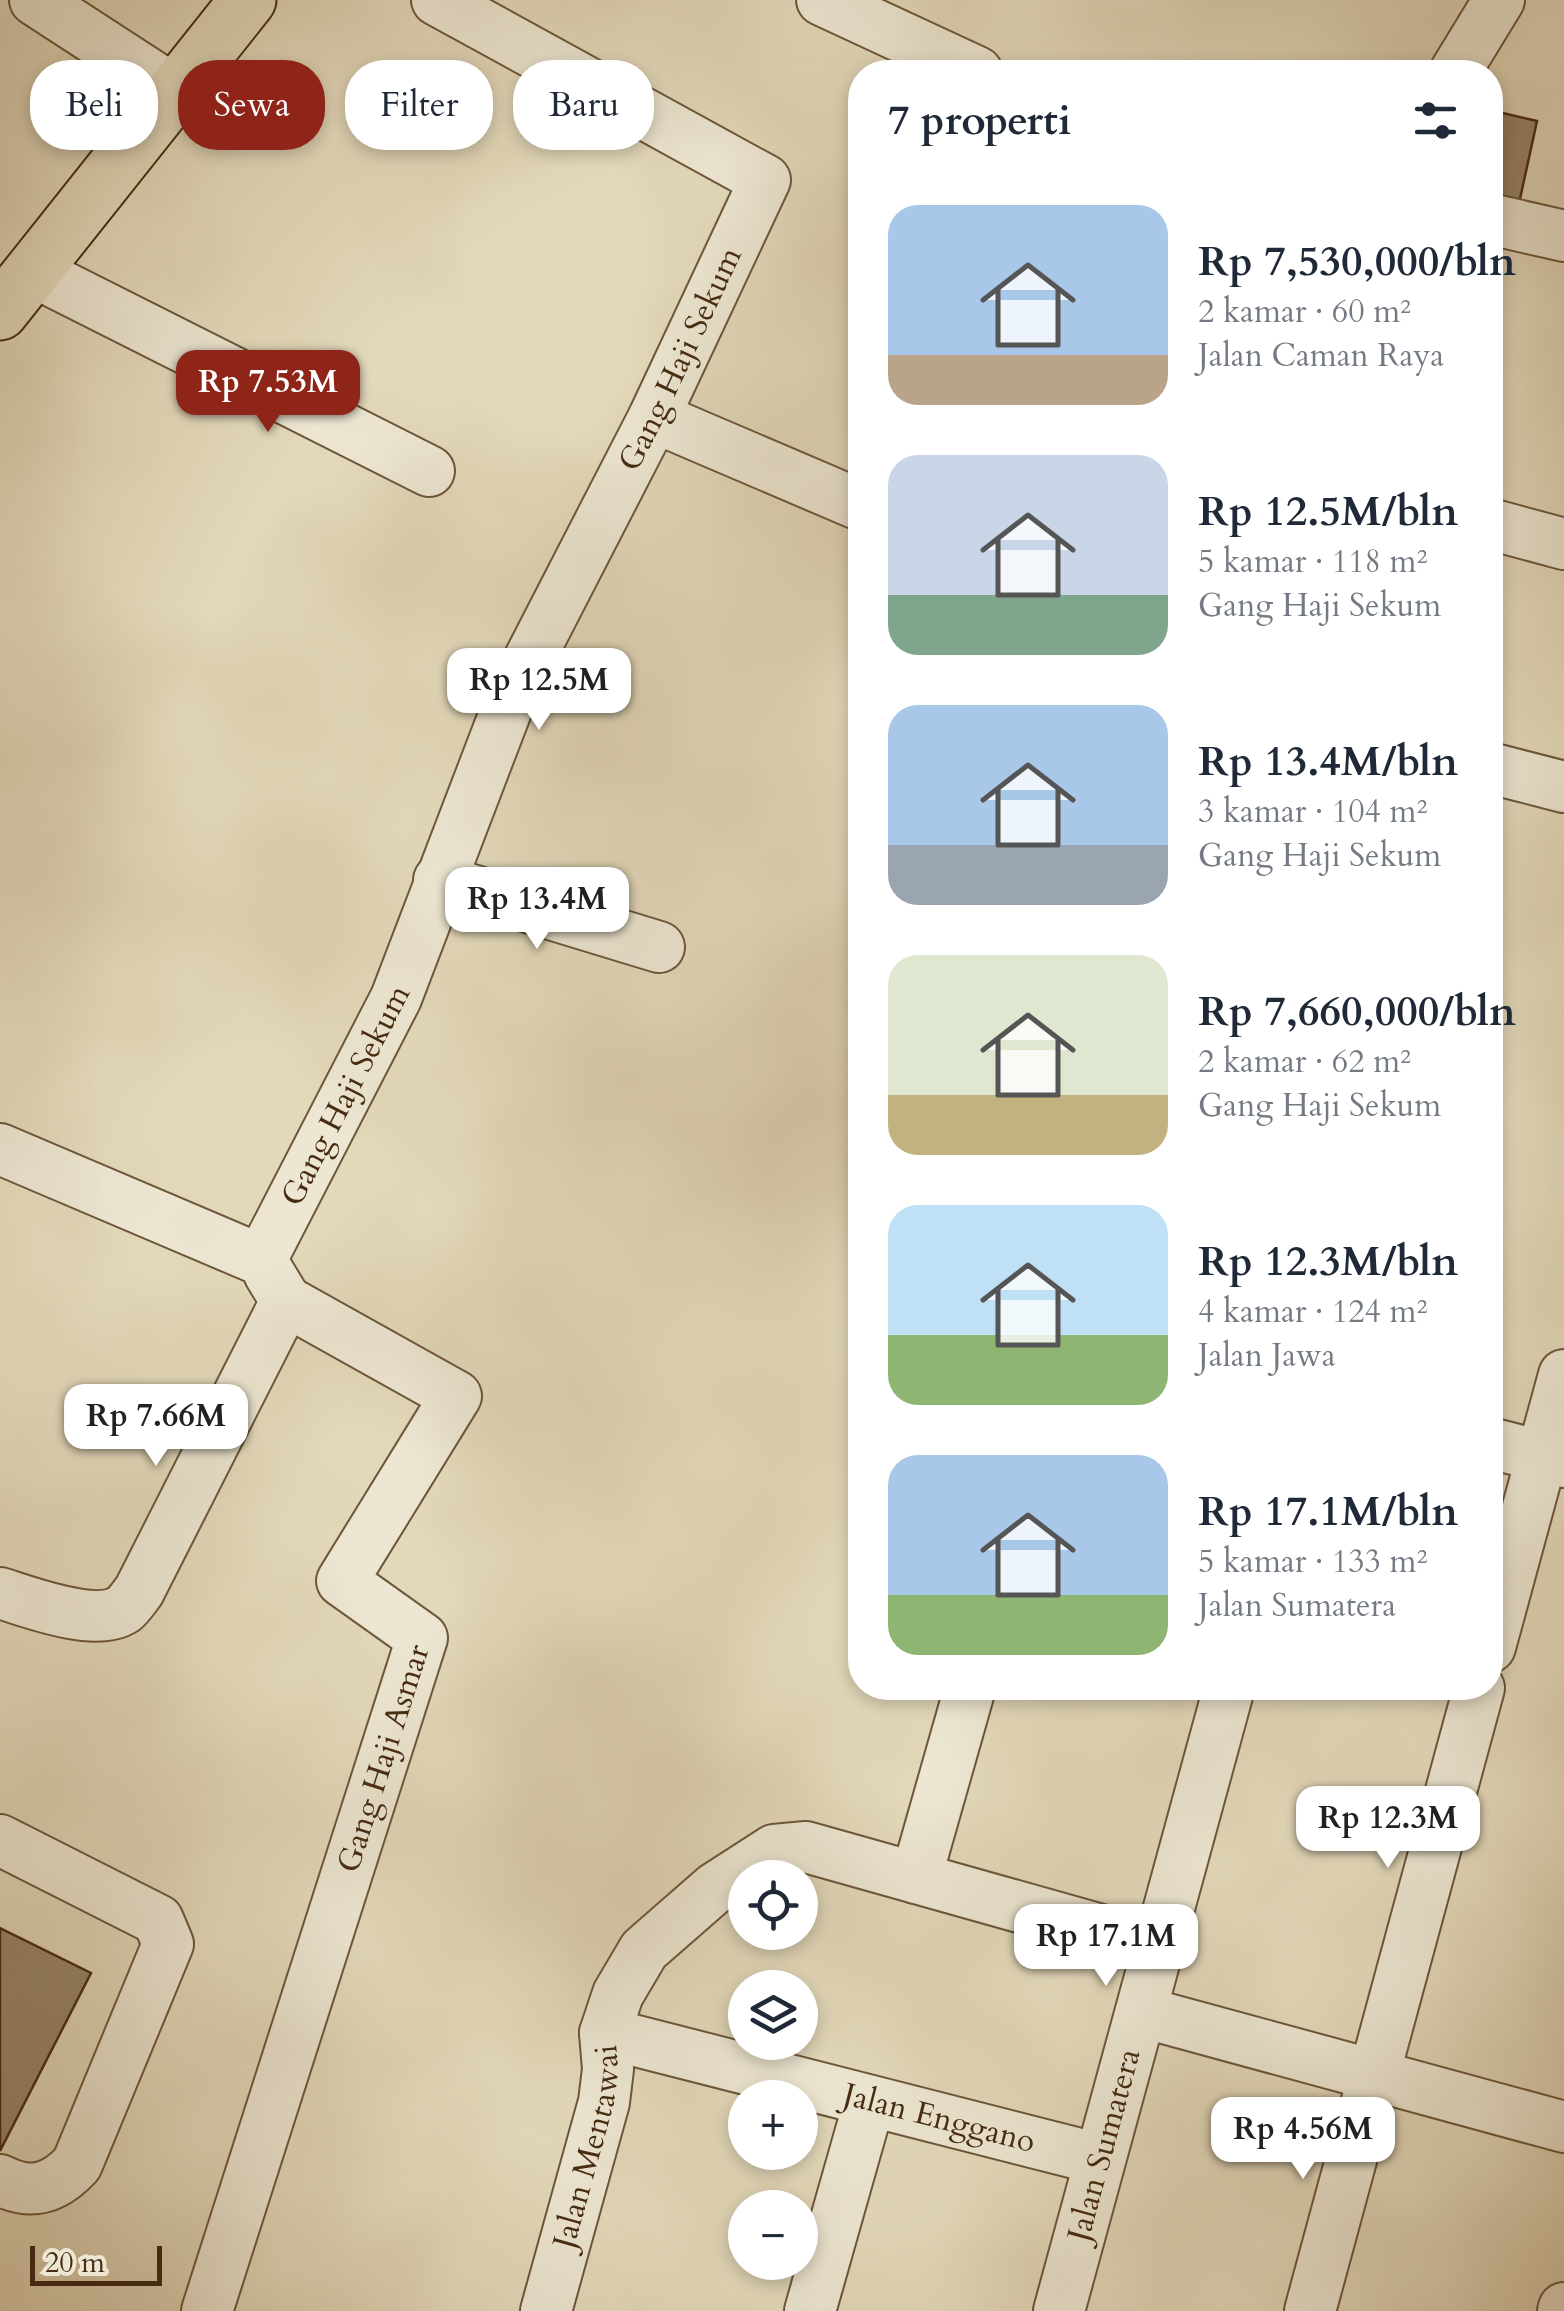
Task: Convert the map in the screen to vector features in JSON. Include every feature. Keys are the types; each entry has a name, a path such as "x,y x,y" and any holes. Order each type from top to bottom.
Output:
{"main road":[{"path":"16,291 248,0"}],"street":[{"path":"35,0 175,91"},
{"name":"Gang Haji Sekum","path":"0,1593 66,1612 102,1615 123,1610 140,1591 396,998 515,687 654,417 766,180 437,0"},
{"path":"822,0 951,60"},
{"path":"1462,60 1499,0"},
{"path":"1503,221 1564,236"},
{"path":"16,291 430,471"},
{"path":"654,417 848,500"},
{"path":"1503,528 1564,544"},
{"path":"1503,771 1564,787"},
{"path":"439,880 659,948"},
{"path":"0,1150 274,1280"},
{"name":"Gang Haji Asmar","path":"207,2311 422,1638 342,1581 456,1396 274,1280"},
{"path":"1503,1608 1553,1460 1564,1375"},
{"path":"1503,1447 1553,1460"},
{"path":"916,1878 967,1700"},
{"name":"Jalan Sumatera","path":"1059,2311 1227,1700"},
{"path":"1310,2311 1476,1700"},
{"path":"0,1840 158,1920 168,1944 77,2164 50,2187 14,2187 0,2180"},
{"name":"Jalan Mentawai","path":"546,2311 604,2102 608,2069 605,2033 618,1994 644,1950 693,1906 774,1850 806,1847 1158,1946"},
{"path":"1142,2012 1564,2127"},
{"name":"Jalan Enggano","path":"605,2033 1099,2159"},
{"path":"810,2311 869,2102"}],"building":[{"path":"1503,113 1537,121 1518,208 1503,205"},
{"path":"0,1928 91,1973 0,2151"}]}
